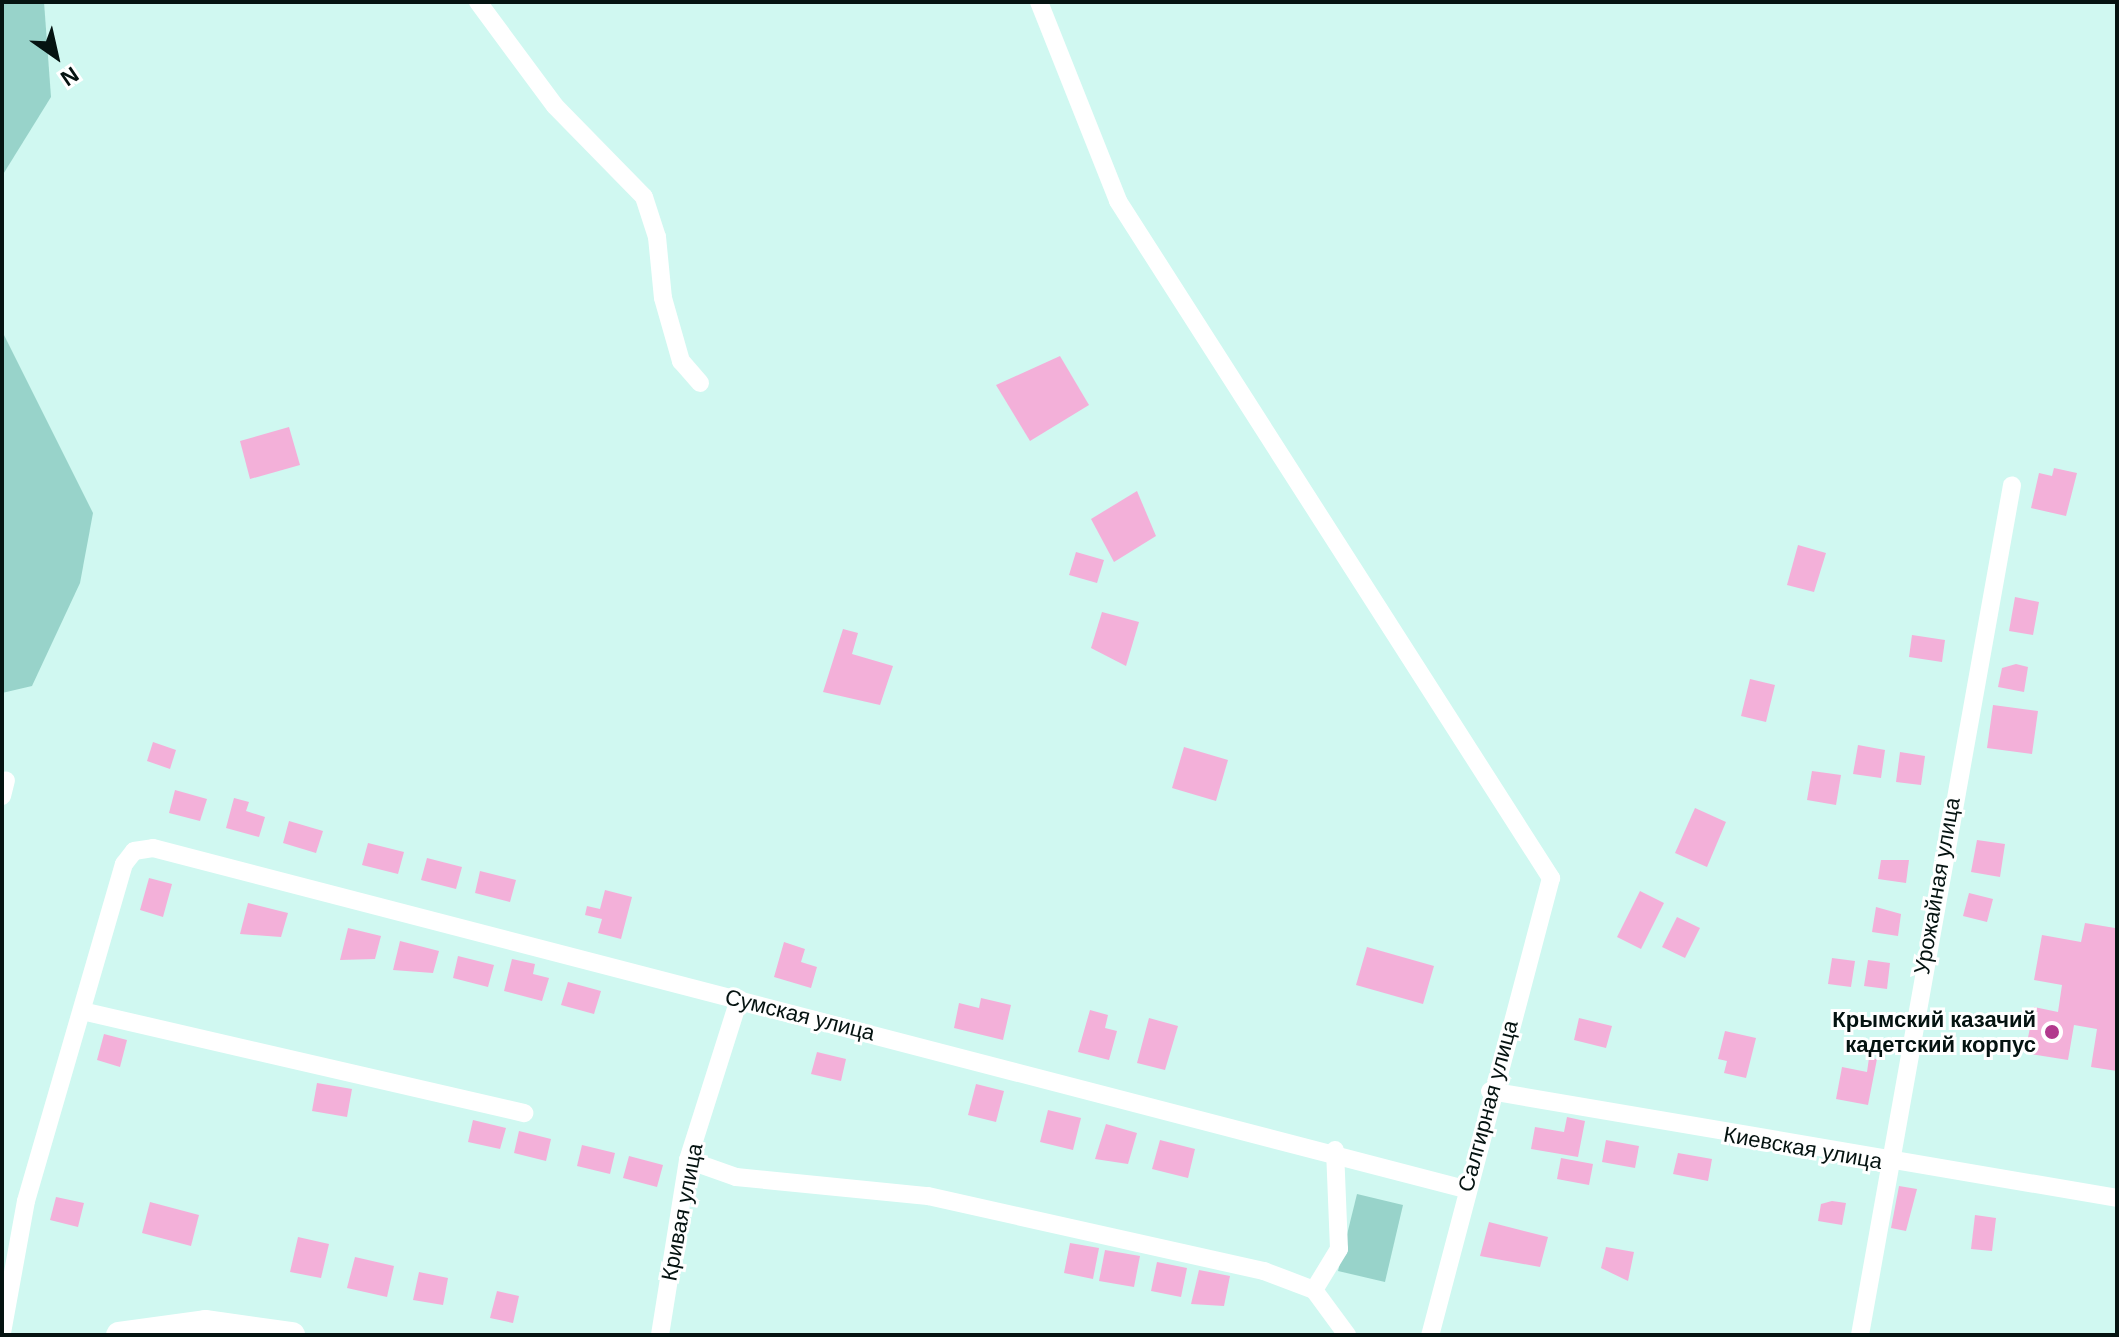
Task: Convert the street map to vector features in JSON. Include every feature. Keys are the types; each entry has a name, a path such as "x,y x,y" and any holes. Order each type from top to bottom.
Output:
{"main road":[{"path":"119,1335 205,1323 292,1335"}],"street":[{"path":"478,2 545,95 644,197 657,237 663,298 681,361 700,383"},
{"name":"Салгирная улица","path":"1039,2 1118,201 1551,878 1490,1091 1430,1335"},
{"name":"Урожайная улица","path":"1860,1335 1886,1163 2012,485"},
{"name":"Сумская улица","path":"82,1011 134,851 153,848 1335,1150 1465,1189"},
{"name":"Кривая улица","path":"660,1335 688,1160 739,999"},
{"path":"2,1333 26,1201 82,1011 524,1113"},
{"name":"Киевская улица","path":"1490,1091 1886,1163 2117,1198"},
{"path":"1314,1290 1339,1249 1335,1150"},
{"path":"688,1160 736,1177 928,1196 1264,1271 1314,1290 1347,1335"}],"shaded area":[{"path":"2,2 44,2 51,97 2,176"},
{"path":"2,331 93,513 80,583 32,686 2,693"},
{"path":"1357,1194 1403,1205 1385,1282 1338,1271"}],"building":[{"path":"1060,356 1089,405 1030,441 996,385"},
{"path":"289,427 300,465 250,479 240,441"},
{"path":"2054,468 2077,473 2066,516 2031,508 2039,473 2052,476"},
{"path":"1137,491 1156,536 1114,562 1091,519"},
{"path":"1798,545 1826,553 1814,592 1787,585"},
{"path":"1076,552 1104,560 1097,583 1069,575"},
{"path":"2015,597 2039,602 2033,635 2009,631"},
{"path":"1102,612 1139,622 1126,666 1091,648"},
{"path":"843,629 858,633 852,654 893,666 880,705 823,692"},
{"path":"1912,635 1945,640 1942,662 1909,657"},
{"path":"2016,664 2028,667 2024,692 1998,687 2002,668"},
{"path":"1750,679 1775,685 1766,722 1741,716"},
{"path":"1993,705 2038,711 2032,754 1987,748"},
{"path":"153,742 176,750 170,769 147,761"},
{"path":"1858,745 1885,750 1881,778 1853,774"},
{"path":"1184,747 1228,760 1216,801 1172,788"},
{"path":"1900,752 1925,756 1921,785 1896,782"},
{"path":"1812,771 1841,775 1836,805 1807,800"},
{"path":"175,790 207,799 200,821 169,813"},
{"path":"234,798 249,802 246,811 265,817 259,837 226,828"},
{"path":"1695,808 1726,822 1707,867 1675,853"},
{"path":"289,821 323,831 316,853 283,843"},
{"path":"1977,840 2005,844 2000,877 1971,872"},
{"path":"368,843 404,852 398,874 362,865"},
{"path":"427,858 462,867 456,889 421,880"},
{"path":"1881,860 1909,860 1906,883 1878,879"},
{"path":"480,871 516,880 510,902 475,893"},
{"path":"149,878 172,884 163,917 140,910"},
{"path":"605,890 632,897 621,939 598,933 602,919 585,915 587,906 600,909"},
{"path":"1640,891 1664,903 1641,949 1617,937"},
{"path":"1969,893 1993,899 1987,922 1963,916"},
{"path":"248,903 288,913 281,937 240,934"},
{"path":"1876,907 1901,914 1898,936 1872,932"},
{"path":"1677,917 1700,928 1685,958 1662,947"},
{"path":"2085,923 2115,928 2117,1071 2091,1067 2097,1029 2074,1025 2068,1060 2025,1053 2034,1007 2058,1012 2062,985 2034,980 2042,935 2081,942"},
{"path":"348,928 381,936 375,959 340,960"},
{"path":"400,941 439,951 433,973 393,970"},
{"path":"784,942 805,949 801,962 817,967 811,988 774,977"},
{"path":"1367,947 1434,966 1423,1004 1356,985"},
{"path":"458,956 494,965 488,987 453,978"},
{"path":"1832,958 1855,961 1851,987 1828,984"},
{"path":"512,959 535,964 533,974 549,978 542,1001 504,991"},
{"path":"1868,960 1890,963 1887,989 1864,986"},
{"path":"568,982 601,991 594,1014 561,1005"},
{"path":"981,998 1011,1005 1003,1040 954,1028 959,1003 979,1008"},
{"path":"1090,1010 1108,1015 1105,1028 1117,1031 1109,1060 1078,1052"},
{"path":"1149,1018 1178,1026 1165,1070 1137,1063"},
{"path":"1579,1018 1612,1026 1606,1048 1574,1040"},
{"path":"1725,1031 1756,1038 1746,1078 1724,1073 1727,1061 1718,1059"},
{"path":"104,1034 127,1040 120,1067 97,1060"},
{"path":"817,1052 846,1059 841,1081 811,1074"},
{"path":"1869,1058 1877,1059 1868,1105 1836,1099 1842,1067 1867,1072"},
{"path":"317,1083 352,1089 347,1117 312,1111"},
{"path":"976,1084 1004,1091 996,1122 968,1115"},
{"path":"1048,1110 1081,1118 1073,1150 1040,1142"},
{"path":"1567,1117 1585,1121 1578,1157 1531,1149 1535,1127 1564,1132"},
{"path":"473,1120 506,1128 500,1149 468,1142"},
{"path":"1106,1124 1137,1133 1128,1164 1095,1159"},
{"path":"519,1131 551,1139 546,1161 514,1153"},
{"path":"1160,1140 1195,1149 1188,1178 1152,1169"},
{"path":"1606,1140 1639,1146 1635,1168 1602,1162"},
{"path":"582,1145 615,1153 610,1174 577,1166"},
{"path":"1678,1153 1712,1159 1708,1181 1673,1174"},
{"path":"629,1156 663,1165 657,1187 623,1178"},
{"path":"1561,1158 1593,1164 1589,1185 1557,1179"},
{"path":"1899,1186 1917,1189 1906,1231 1891,1228"},
{"path":"56,1197 84,1203 78,1227 50,1220"},
{"path":"1832,1201 1846,1203 1842,1225 1818,1221 1821,1204"},
{"path":"150,1202 199,1215 191,1246 142,1233"},
{"path":"1975,1215 1996,1218 1992,1251 1971,1249"},
{"path":"1489,1222 1548,1237 1540,1267 1480,1256"},
{"path":"298,1237 329,1244 321,1278 290,1272"},
{"path":"1070,1243 1099,1248 1093,1279 1064,1273"},
{"path":"1606,1247 1634,1252 1628,1281 1601,1268"},
{"path":"1105,1250 1140,1256 1134,1287 1099,1281"},
{"path":"355,1257 394,1266 387,1297 347,1288"},
{"path":"1157,1262 1187,1268 1181,1297 1151,1291"},
{"path":"1199,1270 1230,1276 1224,1306 1191,1304"},
{"path":"419,1272 448,1278 443,1305 413,1300"},
{"path":"497,1291 519,1296 513,1323 490,1318"}],"place":[{"name":"Крымский казачий кадетский корпус","path":"2052,1032"}]}
